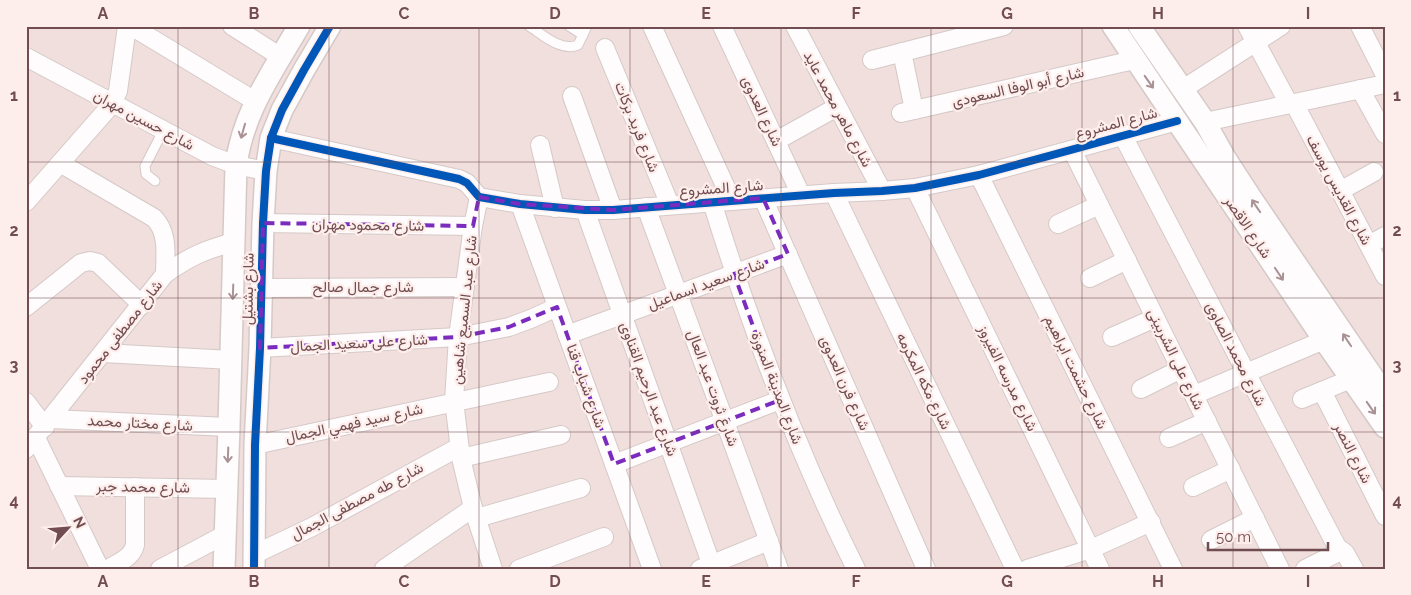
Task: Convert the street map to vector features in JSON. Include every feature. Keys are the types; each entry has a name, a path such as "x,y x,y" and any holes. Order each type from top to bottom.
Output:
{"street":[{"path":"26,202 112,104 118,91 129,26 255,101"},
{"path":"232,26 281,57"},
{"name":"شارع بشتيل","path":"224,569 238,148 245,124 255,101 299,26"},
{"name":"شارع بشتيل","path":"255,561 255,445 260,348 263,223 270,138 286,102 330,26"},
{"path":"652,26 732,201"},
{"name":"شارع العدوى","path":"722,26 802,196"},
{"name":"شارع ماهر محمد عايد","path":"795,26 882,191"},
{"path":"872,60 1004,26"},
{"name":"شارع الاقصر","path":"1113,26 1134,60 1385,427"},
{"name":"شارع القديس يوسف","path":"1247,26 1340,190 1385,276"},
{"path":"1183,90 1281,26"},
{"path":"1360,26 1385,75"},
{"name":"شارع الاقصر","path":"1146,28 1251,198 1385,395"},
{"name":"شارع فريد بركات","path":"604,48 670,206"},
{"name":"شارع أبو الوفا السعودى","path":"902,52 908,112 1134,60"},
{"name":"شارع حسين مهران","path":"26,57 212,156 236,165 266,171"},
{"path":"1204,122 1385,84"},
{"path":"1360,89 1385,134"},
{"path":"572,96 613,210"},
{"path":"776,141 837,107"},
{"name":"شارع المشروع","path":"479,197 555,208 613,210 915,188 979,176 1177,121"},
{"name":"شارع محمد الصاوى","path":"1123,136 1337,547 1349,558 1354,569"},
{"path":"270,138 459,179 467,183 479,197"},
{"path":"540,145 555,208"},
{"name":"شارع على الشربينى","path":"1072,150 1280,569"},
{"path":"60,163 154,218 159,223 165,237 165,274"},
{"path":"1340,190 1374,172"},
{"name":"شارع حشمت ابراهيم","path":"979,176 1173,569"},
{"name":"شارع مدرسه الفيروز","path":"915,188 1100,569"},
{"name":"شارع مكه المكرمه","path":"834,193 1015,569"},
{"name":"شارع عبد السميع شاهين","path":"479,197 473,226 458,337 454,401 460,452 490,568"},
{"name":"شارع فرن العدوى","path":"763,198 926,569"},
{"name":"شارع المدينة المنورة","path":"712,202 734,274 780,400 826,508 856,569"},
{"name":"شارع شباب قنا","path":"520,204 652,569"},
{"path":"1058,224 1100,205"},
{"name":"شارع ثروت عبد العال","path":"646,207 780,569"},
{"name":"شارع عبد الرحيم القناوى","path":"585,210 668,443 708,567"},
{"name":"شارع محمود مهران","path":"263,223 473,226"},
{"path":"1368,245 1385,236"},
{"name":"شارع مصطفى محمود","path":"40,433 165,274 184,260 205,250 234,242"},
{"name":"شارع سعيد اسماعيل","path":"567,335 788,254"},
{"path":"1090,278 1127,260"},
{"path":"26,307 81,263 90,261 98,263 142,304"},
{"name":"شارع جمال صالح","path":"261,288 465,287"},
{"name":"شارع على سعيد الجمال","path":"260,348 458,337 509,327 557,307"},
{"path":"1112,337 1156,318"},
{"path":"1194,395 1324,340"},
{"path":"103,352 231,360"},
{"path":"1142,389 1181,369"},
{"path":"1302,399 1351,379"},
{"name":"شارع سيد فهمي الجمال","path":"255,445 549,382"},
{"name":"شارع النصر","path":"1322,391 1385,516"},
{"path":"614,464 780,400"},
{"path":"26,402 40,433 59,486 100,569"},
{"path":"1169,438 1207,421"},
{"name":"شارع مختار محمد","path":"40,433 230,427"},
{"name":"شارع طه مصطفى الجمال","path":"255,561 312,528 460,452 561,435"},
{"path":"1193,487 1231,469"},
{"name":"شارع محمد جبر","path":"59,486 227,489"},
{"path":"108,569 129,557 134,551 135,487"},
{"path":"384,569 475,513 581,488"},
{"path":"1211,540 1255,518"},
{"path":"1027,569 1091,549 1151,522"},
{"path":"160,569 226,534"},
{"path":"519,569 604,537"},
{"path":"708,567 769,541"},
{"path":"1304,569 1341,551"}],"lane":[{"path":"529,26 562,47 571,48 578,45 587,26"},
{"path":"569,26 583,35"},
{"path":"155,181 146,174 145,166 164,131"}],"highlighted area":[{"path":"479,197 520,204 613,210 763,198 788,254 734,274 780,400 614,464 557,307 509,327 458,337 260,348 263,223 473,226"}],"shaded area":[{"path":"26,26 1385,26 1385,569 26,569"}],"cycle path":[{"path":"254,569 255,445 266,171 271,138 282,110 330,26"},
{"path":"271,138 459,179 467,183 479,197 520,204 585,210 613,210 915,188 979,175 1177,121"}]}
